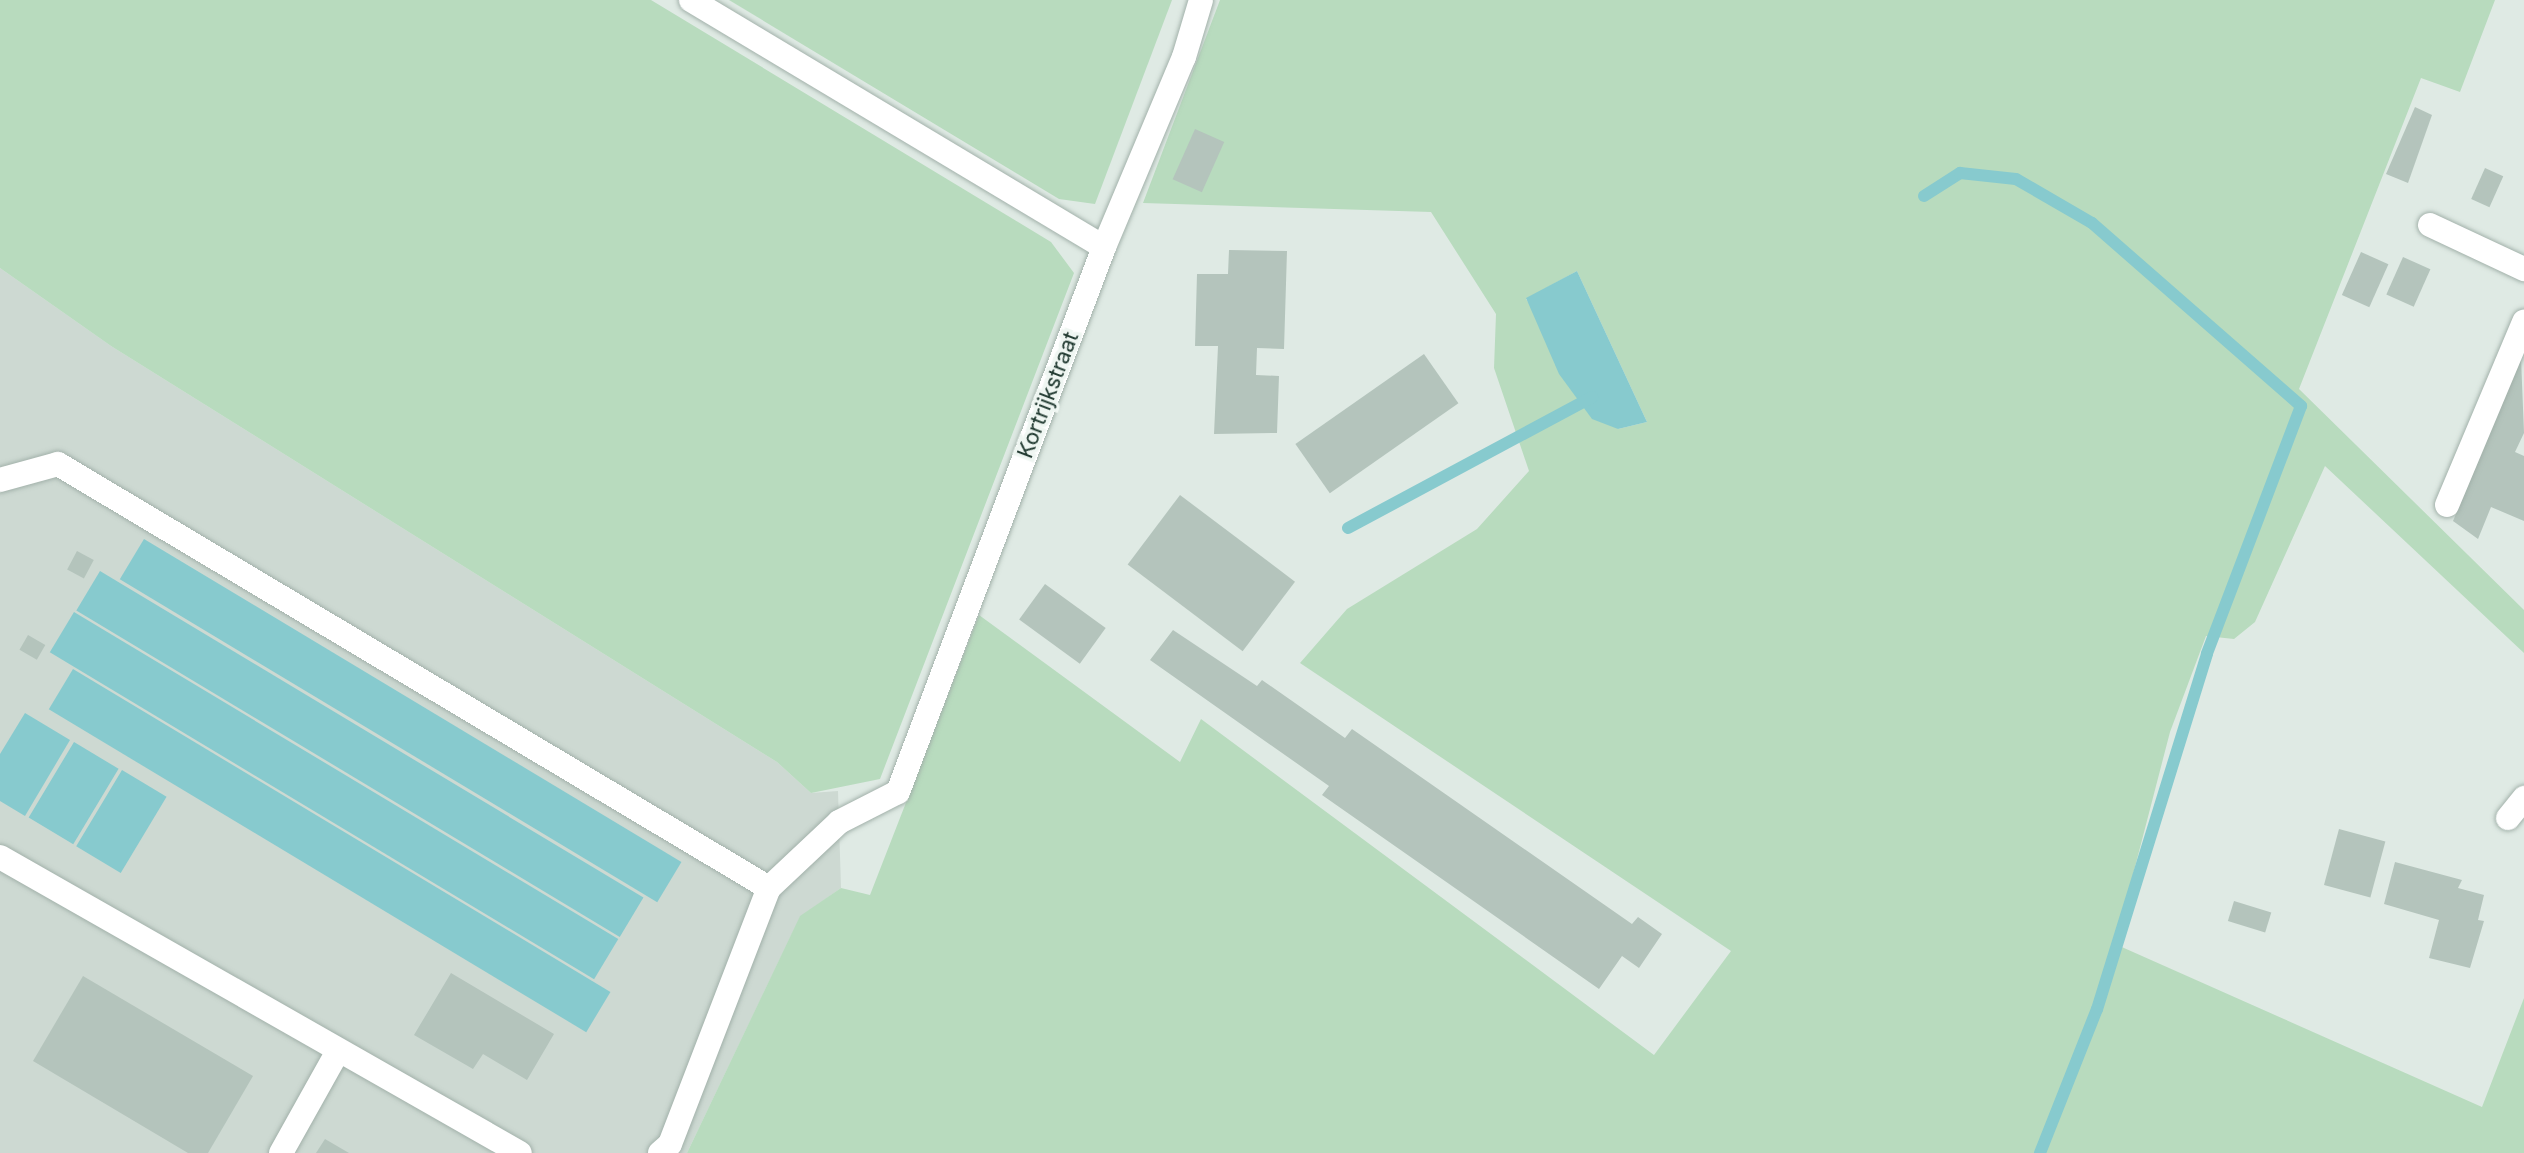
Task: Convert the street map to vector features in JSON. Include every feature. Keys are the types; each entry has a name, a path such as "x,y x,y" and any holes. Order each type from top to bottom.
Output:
{"street":[{"path":"691,0 1104,247"},
{"name":"Kortrijkstraat","path":"769,888 839,822 898,792 1104,247 1184,57 1201,0"},
{"path":"2430,225 2524,269"},
{"path":"2447,505 2524,322"},
{"path":"0,480 58,464 769,888 670,1144 660,1153"},
{"path":"2508,818 2524,798"},
{"path":"0,857 520,1153"},
{"path":"281,1153 338,1051"}],"shaded area":[{"path":"0,268 111,346 777,762 811,793 838,791 841,888 800,917 687,1153 0,1153"}],"green space":[{"path":"0,0 651,0 1051,242 1074,273 880,779 811,793 777,762 111,346 0,268"},
{"path":"729,0 1172,0 1095,204 1059,199"},
{"path":"1220,0 2495,0 2460,92 2421,78 2299,389 2524,610 2524,653 2325,466 2255,622 2234,639 2206,636 2170,732 2115,944 2482,1107 2524,998 2524,1153 687,1153 800,916 841,888 870,895 979,615 1180,762 1201,719 1654,1055 1731,951 1300,663 1347,609 1477,529 1529,471 1494,368 1496,314 1431,212 1143,203","holes":["1577,271 1647,422 1618,429 1526,299"]}],"water":[{"path":"1577,271 1647,422 1618,429 1592,419 1559,374 1526,298"},
{"path":"144,539 681,862 657,902 120,579"},
{"path":"100,571 643,898 620,937 76,610"},
{"path":"74,612 618,939 594,979 50,652"},
{"path":"73,669 610,992 586,1032 49,709"},
{"path":"25,713 70,740 25,816 0,801 0,754"},
{"path":"74,742 119,769 73,844 29,817"},
{"path":"122,770 167,797 121,873 76,846"}],"building":[{"path":"2415,107 2432,115 2408,183 2386,174"},
{"path":"1195,129 1224,142 1202,192 1173,179"},
{"path":"2485,168 2503,176 2489,207 2471,199"},
{"path":"1229,250 1287,251 1284,349 1257,348 1256,375 1279,376 1277,433 1214,434 1218,346 1195,346 1197,274 1228,274"},
{"path":"2361,252 2388,264 2369,307 2342,295"},
{"path":"2403,257 2430,269 2414,307 2386,294"},
{"path":"1424,354 1458,403 1330,493 1295,444"},
{"path":"2521,358 2524,433 2515,452 2524,456 2524,521 2491,507 2478,539 2453,521"},
{"path":"1180,495 1295,582 1243,651 1128,564"},
{"path":"77,551 94,560 84,578 67,570"},
{"path":"1045,584 1106,628 1080,664 1019,620"},
{"path":"1173,630 1257,686 1262,680 1345,738 1352,729 1632,924 1638,917 1662,934 1639,968 1622,956 1599,989 1322,795 1329,786 1150,660"},
{"path":"28,635 45,645 37,660 20,650"},
{"path":"2339,829 2385,841 2370,897 2324,885"},
{"path":"2395,862 2462,880 2458,888 2484,895 2478,920 2484,921 2470,968 2429,958 2439,920 2384,904"},
{"path":"2234,901 2271,912 2265,932 2228,921"},
{"path":"451,973 554,1034 527,1080 483,1054 473,1069 414,1035"},
{"path":"83,976 253,1076 208,1153 188,1153 33,1061"},
{"path":"325,1139 349,1153 316,1153"}],"waterway":[{"path":"1924,196 1960,173 2016,179 2092,223 2301,406 2207,654 2097,1009 2040,1153"},
{"path":"1348,528 1592,397"}]}
